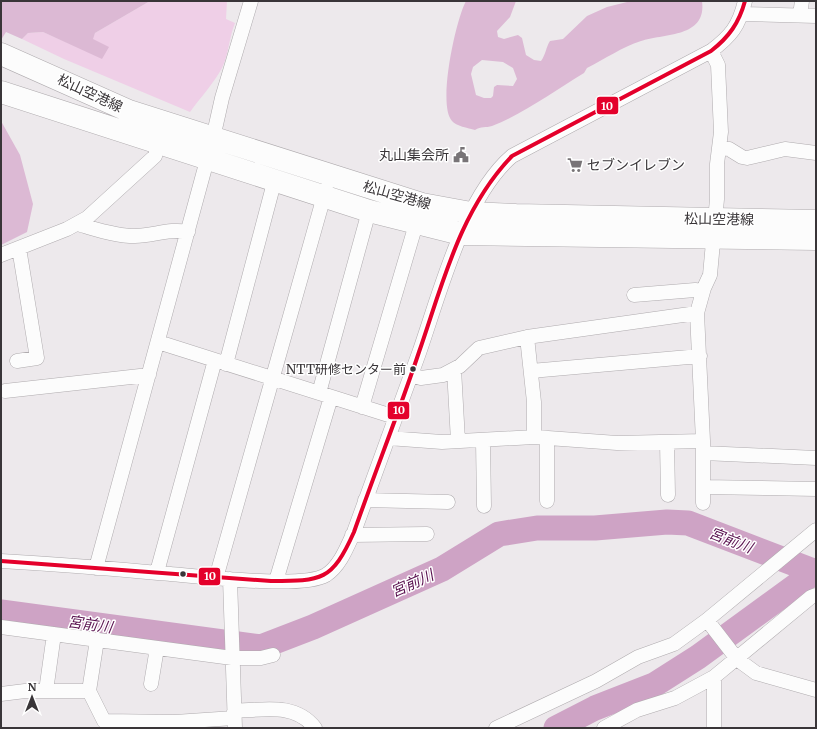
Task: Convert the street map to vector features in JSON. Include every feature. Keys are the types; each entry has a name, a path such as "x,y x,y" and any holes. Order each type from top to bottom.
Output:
{"main road":[{"name":"松山空港線","path":"1,54 211,148 275,179 369,211 416,224 461,234 714,229 816,221"},
{"name":"松山空港線","path":"1,92 159,142 211,148 330,175 422,204 471,213 714,229 816,239"}],"street":[{"path":"96,568 211,148 222,98 251,1"},
{"path":"800,15 802,1"},
{"path":"1,561 276,581 314,580 326,575 338,563 352,535 411,376 461,234 486,185 501,166 512,156 711,51 727,39 735,29 743,7 816,16"},
{"path":"702,503 703,447 697,313 702,291 710,275 721,132 718,65 711,51"},
{"path":"1,255 46,238 77,224 101,206 155,156 159,142"},
{"path":"719,148 729,149 747,158 785,149 816,154"},
{"path":"234,719 232,632 223,578 272,378 330,175"},
{"path":"157,572 275,179"},
{"path":"276,581 325,395 369,211"},
{"path":"77,224 122,235 154,234 178,230 188,232"},
{"path":"362,407 416,224"},
{"path":"17,361 37,358 19,248"},
{"path":"634,295 696,290 702,291"},
{"path":"411,376 421,378 432,377 460,366 479,348 527,337 697,313"},
{"path":"527,337 534,402 541,438 547,500"},
{"path":"158,342 395,417"},
{"path":"531,372 700,356"},
{"path":"454,369 458,441"},
{"path":"5,392 149,375"},
{"path":"388,438 483,441 541,438 617,443 667,442 816,458"},
{"path":"483,441 484,506"},
{"path":"667,442 668,495"},
{"path":"702,487 816,489"},
{"path":"365,500 448,502"},
{"path":"496,728 596,681 638,657 674,644 709,623 780,558 816,530"},
{"path":"352,535 427,534"},
{"path":"604,728 637,710 675,698 714,677 734,655 811,597 816,595"},
{"path":"709,623 734,655 756,673 816,690"},
{"path":"1,627 157,648 232,656 261,658 272,655"},
{"path":"46,691 54,634"},
{"path":"97,640 90,691 104,721 175,722 234,719 288,710 306,718 315,728"},
{"path":"152,684 157,648"},
{"path":"714,677 714,728"},
{"path":"1,694 46,691 90,691"}],"shaded area":[{"path":"1,1 150,1 95,33 93,39 109,47 102,59 43,32 28,33 22,39 6,32 1,40"},
{"path":"150,1 227,1 226,19 235,23 226,57 219,74 190,112 64,59 22,39 28,33 43,32 102,58 92,39 95,33"},
{"path":"466,1 516,1 510,17 497,31 498,37 504,39 518,35 522,38 526,55 534,60 541,61 550,41 563,39 587,16 607,7 631,1 702,1 702,13 698,22 691,28 672,35 641,41 627,46 587,68 584,73 516,115 492,126 475,130 462,127 452,121 448,112 446,98 453,43","holes":["482,60 503,62 513,68 517,79 513,86 497,85 494,87 493,96 491,98 484,98 476,95 471,74 473,67"]},
{"path":"1,121 20,155 33,204 27,232 1,245"}],"waterway":[{"name":"宮前川","path":"1,612 261,647 313,627 442,569 499,534 537,528 595,528 667,522 688,523 816,572"},
{"name":"宮前川","path":"556,728 595,708 654,685 698,657 816,571"}],"transit line":[{"name":"10","path":"1,561 271,581 314,578 323,575 332,569 339,560 354,532 455,248 479,200 494,177 512,156 711,51 728,35 740,16 745,1"}],"place":[{"name":"丸山集会所","path":"461,155"},
{"name":"セブンイレブン","path":"575,165"},
{"name":"NTT研修センター前","path":"413,369"}]}
